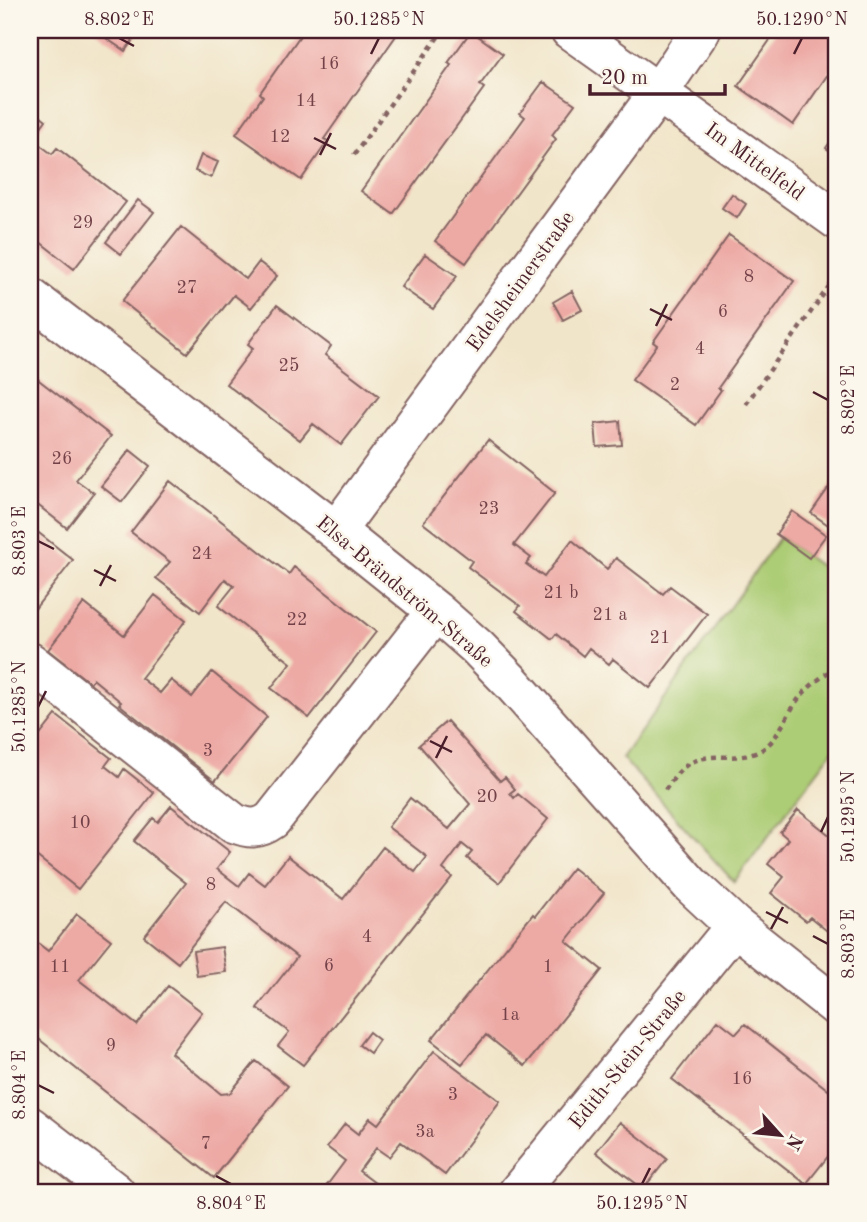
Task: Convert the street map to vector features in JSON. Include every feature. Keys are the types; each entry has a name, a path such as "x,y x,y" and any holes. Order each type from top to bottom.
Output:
{"street":[{"name":"Im Mittelfeld","path":"570,30 837,220"},
{"name":"Edelsheimerstraße","path":"336,531 659,92 701,30"},
{"name":"Elsa-Brändström-Straße","path":"30,298 336,531 477,647 691,885 735,926 837,1007"},
{"path":"30,662 234,823 247,828 261,828 272,820 436,611"},
{"name":"Edith-Stein-Straße","path":"518,1192 735,926"},
{"path":"30,1126 116,1192"}],"path":[{"path":"354,155 443,30"},
{"path":"746,404 837,275"},
{"path":"638,824 682,768 692,762 713,757 751,755 765,748 798,699 837,666"}],"green space":[{"path":"780,537 837,578 837,745 734,882 622,758"}],"building":[{"path":"94,30 140,30 125,51"},
{"path":"304,30 400,30 324,139 328,141 301,180 236,134 263,96 260,93"},
{"path":"777,30 837,30 837,43 832,51 837,54 837,61 793,125 738,86"},
{"path":"471,31 503,54 480,85 484,88 393,214 361,191 451,65 448,63"},
{"path":"543,82 575,104 552,135 556,139 466,263 435,241 525,117 520,113"},
{"path":"30,107 46,120 32,139 52,154 57,148 126,202 74,269 30,234"},
{"path":"837,132 837,156 826,148"},
{"path":"201,155 218,162 211,178 195,171"},
{"path":"732,194 746,204 737,218 722,208"},
{"path":"138,200 154,212 121,254 106,242"},
{"path":"181,227 246,279 259,262 277,276 251,308 234,295 187,353 122,301"},
{"path":"729,235 794,281 718,388 721,390 696,425 632,380 657,345 653,342"},
{"path":"425,254 457,276 433,309 401,287"},
{"path":"572,291 582,310 563,320 553,302"},
{"path":"277,305 331,346 325,355 379,396 341,445 313,424 300,440 226,384 253,348 248,344"},
{"path":"31,374 111,436 76,480 94,493 67,528 30,499"},
{"path":"620,421 622,445 597,447 595,424"},
{"path":"488,440 555,493 514,545 531,558 526,564 544,577 572,540 607,569 616,558 663,594 670,586 707,614 650,688 613,659 609,664 589,648 583,656 556,634 552,639 516,611 520,606 468,567 472,561 423,523"},
{"path":"130,450 150,466 122,502 101,486"},
{"path":"837,476 837,531 811,513"},
{"path":"170,481 289,574 294,567 376,632 309,718 271,688 291,663 218,606 234,586 225,579 200,612 156,578 170,562 131,532"},
{"path":"792,511 826,535 809,558 776,534"},
{"path":"30,526 73,560 30,615"},
{"path":"155,595 186,620 141,678 160,693 171,680 192,697 212,672 267,717 215,781 119,704 121,702 93,679 90,683 48,650 84,603 124,635"},
{"path":"56,715 111,758 105,766 119,777 124,769 154,793 78,889 30,851 30,748"},
{"path":"447,721 500,781 505,777 515,789 510,793 514,798 518,794 548,819 499,883 467,858 472,852 462,844 443,869 452,877 303,1065 278,1046 289,1032 257,1008 297,957 226,902 178,963 144,936 186,883 134,841 153,818 158,822 171,806 230,852 217,869 239,886 249,873 265,885 288,856 343,899 383,847 415,872 427,857 388,827 410,798 449,829 470,804 419,745"},
{"path":"798,810 837,841 837,939 810,917 806,921 771,893 784,877 768,864 788,839 780,832"},
{"path":"573,868 604,893 566,941 602,970 525,1066 486,1035 462,1064 431,1040"},
{"path":"77,914 111,940 79,980 137,1025 168,986 202,1012 171,1053 221,1094 230,1093 256,1061 288,1086 214,1178 30,1032 30,937 48,951"},
{"path":"222,947 226,972 197,976 193,951"},
{"path":"718,1020 736,1034 745,1024 837,1097 837,1145 806,1184 672,1079"},
{"path":"369,1032 379,1040 370,1053 359,1045"},
{"path":"434,1051 500,1101 445,1175 401,1142 389,1157 376,1148 359,1171 387,1192 322,1192 345,1161 327,1147 345,1124 358,1134 370,1118 378,1124"},
{"path":"620,1122 667,1159 643,1189 596,1152"}]}
